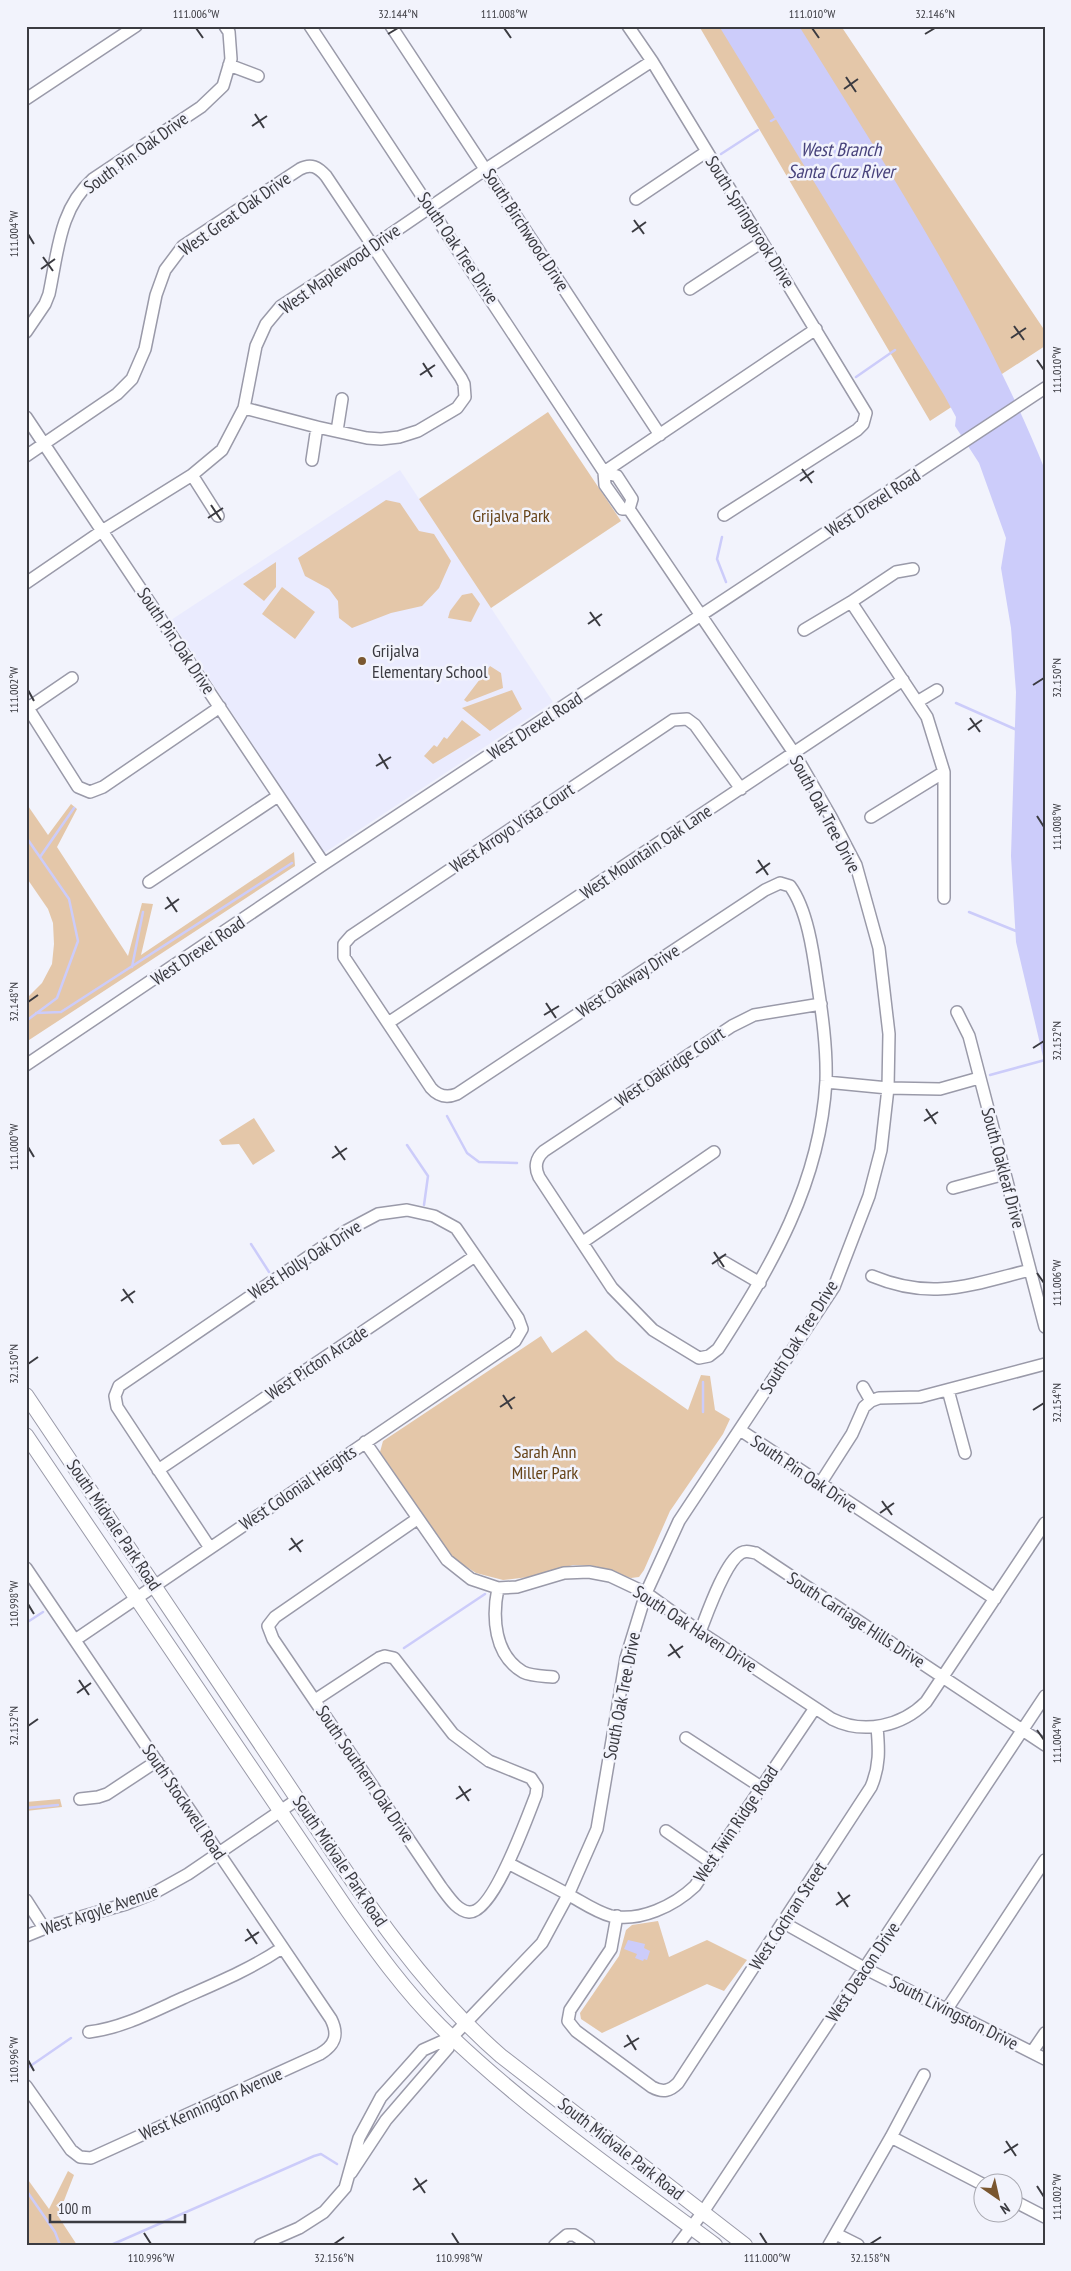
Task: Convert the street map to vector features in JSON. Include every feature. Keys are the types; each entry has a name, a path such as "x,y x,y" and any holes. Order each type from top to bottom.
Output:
{"main road":[{"name":"South Midvale Park Road","path":"26,1395 154,1587 392,1936 466,2024 500,2056 745,2245"},
{"name":"South Midvale Park Road","path":"26,1435 382,1959 420,2004 452,2037 512,2092 715,2245"}],"street":[{"path":"26,99 136,26"},
{"name":"South Pin Oak Drive","path":"26,332 45,304 66,216 72,202 93,179 201,107 223,86 231,59 229,32 225,26"},
{"name":"South Oak Tree Drive","path":"310,26 604,472 617,476 632,499 629,510 794,753 831,817 856,865 879,948 889,1034 888,1088 884,1130 872,1188 834,1287 679,1521 646,1593 626,1658 597,1830 568,1895 542,1943 452,2037"},
{"name":"South Birchwood Drive","path":"392,26 660,435"},
{"name":"South Springbrook Drive","path":"628,26 652,61 864,408 868,422 724,515"},
{"name":"West Maplewood Drive","path":"26,583 102,531 192,475 222,450 244,408 256,346 266,324 281,306 652,61"},
{"path":"229,65 258,76"},
{"path":"636,199 706,152"},
{"name":"West Great Oak Drive","path":"26,456 117,394 132,379 145,349 156,295 165,270 183,246 300,169 317,163 372,247"},
{"path":"690,289 762,242"},
{"path":"244,408 367,438 399,437 418,431 435,421 460,405 467,397 461,378 372,247"},
{"path":"604,472 816,329"},
{"name":"West Drexel Road","path":"26,1065 324,864 1045,388"},
{"path":"337,431 342,399"},
{"name":"South Pin Oak Drive","path":"26,417 324,864"},
{"path":"312,460 317,427"},
{"path":"192,475 218,516"},
{"path":"804,630 896,572 913,569"},
{"path":"851,602 927,717 944,772 944,898"},
{"path":"72,678 27,706 78,787 86,796 103,787 220,707"},
{"name":"West Mountain Oak Lane","path":"388,1023 903,680"},
{"path":"918,702 937,690"},
{"name":"West Arroyo Vista Court","path":"388,1023 347,962 340,946 351,936 673,720 688,714 741,789"},
{"path":"871,817 944,772"},
{"path":"149,882 278,796"},
{"name":"West Oakway Drive","path":"388,1023 431,1088 445,1099 457,1094 765,890 786,881 795,892 810,940 820,1004"},
{"path":"714,1152 583,1242 612,1288 653,1330 694,1356 706,1360 714,1354 760,1283 793,1219 812,1163 826,1082 820,1004"},
{"name":"West Oakridge Court","path":"583,1242 531,1164 544,1151 732,1026 754,1015 820,1004"},
{"name":"South Oakleaf Drive","path":"957,1012 969,1036 1045,1326"},
{"path":"826,1082 888,1088 940,1089 979,1078"},
{"path":"953,1188 1005,1174"},
{"name":"West Holly Oak Drive","path":"158,1470 117,1407 112,1395 121,1384 346,1231 378,1214 407,1210 434,1216 456,1228 518,1318 523,1333"},
{"name":"West Picton Arcade","path":"158,1470 475,1256"},
{"path":"724,1262 760,1283"},
{"path":"872,1276 890,1284 934,1291 964,1287 1030,1270"},
{"name":"West Colonial Heights","path":"75,1640 512,1343 523,1333"},
{"path":"820,1484 852,1434 864,1408 871,1401 879,1398 911,1398 1045,1364"},
{"path":"863,1387 871,1401"},
{"path":"948,1390 965,1453"},
{"name":"South Pin Oak Drive","path":"740,1430 995,1599"},
{"name":"South Oak Haven Drive","path":"365,1442 446,1560 471,1579 498,1588 518,1587 564,1573 589,1572 610,1576 646,1593 700,1632 844,1725 876,1727 900,1720 917,1711 944,1678"},
{"path":"158,1470 210,1548"},
{"name":"South Southern Oak Drive","path":"417,1519 265,1626 441,1887 457,1906 471,1916 485,1903 508,1863"},
{"path":"944,1678 1045,1523"},
{"name":"South Carriage Hills Drive","path":"700,1632 716,1593 733,1561 742,1549 756,1554 1045,1745"},
{"name":"South Stockwell Road","path":"26,1568 331,2019 340,2041"},
{"path":"498,1588 493,1608 495,1628 502,1649 513,1665 525,1673 553,1677"},
{"path":"316,1700 390,1652 454,1734 489,1761 539,1781 536,1795 508,1863"},
{"name":"West Deacon Drive","path":"678,2245 703,2212 866,1969 1045,1696"},
{"name":"West Twin Ridge Road","path":"508,1863 580,1902 611,1916 635,1916 655,1911 671,1904 695,1886 712,1863 815,1708"},
{"name":"West Cochran Street","path":"617,1916 611,1949 565,2019 576,2031 652,2088 665,2095 678,2083 871,1787 877,1774 880,1759 876,1727"},
{"path":"686,1738 761,1788"},
{"path":"80,1799 107,1794 157,1761"},
{"name":"West Argyle Avenue","path":"26,1936 44,1928 126,1904 154,1893 219,1853 298,1799"},
{"path":"666,1831 712,1863"},
{"path":"947,2009 1045,1860"},
{"path":"26,1900 44,1928"},
{"name":"South Livingston Drive","path":"784,1923 866,1969 1045,2059"},
{"path":"88,2032 109,2029 130,2022 253,1966 282,1948"},
{"path":"1032,2052 1045,2033"},
{"path":"347,2179 386,2120 448,2048 452,2037"},
{"path":"260,2245 299,2228 324,2212 345,2188 359,2138 381,2097 423,2050 452,2037"},
{"name":"West Kennington Avenue","path":"26,2086 68,2146 80,2157 86,2158 96,2156 312,2058 340,2041"},
{"path":"829,2245 924,2075"},
{"path":"891,2137 974,2180"},
{"path":"1024,2206 1045,2217"},
{"path":"555,2245 562,2231 574,2235 589,2245"},
{"path":"836,2234 858,2245"}],"shaded area":[{"name":"Grijalva Elementary School","path":"400,470 553,702 324,853 171,620"}],"green space":[{"path":"699,26 841,26 1045,331 1045,346 930,421"},
{"name":"Grijalva Park","path":"548,412 621,521 491,608 419,499"},
{"path":"386,500 400,503 419,531 434,534 451,561 439,588 422,606 391,613 352,628 339,618 338,601 329,589 305,576 298,558"},
{"path":"276,562 276,587 264,601 243,584"},
{"path":"282,587 315,612 295,639 262,614"},
{"path":"472,593 480,604 471,622 448,618 450,611 462,595"},
{"path":"490,666 501,673 503,688 467,702 464,700"},
{"path":"512,690 522,709 490,731 462,708"},
{"path":"462,720 481,735 433,764 424,756 434,745 437,747 444,737 447,739"},
{"path":"26,803 48,835 71,804 77,809 57,847 128,956 142,903 153,904 141,955 294,852 295,866 26,1042 26,999 42,983 52,964 54,944 53,923 48,909 26,877"},
{"path":"254,1118 275,1151 253,1165 239,1144 222,1145 219,1140"},
{"name":"Sarah Ann Miller Park","path":"586,1330 616,1360 688,1410 701,1375 710,1376 715,1410 730,1419 723,1434 670,1511 644,1570 639,1577 631,1578 595,1566 573,1565 529,1577 503,1580 476,1573 453,1558 380,1452 383,1441 541,1336 552,1353"},
{"path":"60,1799 62,1807 26,1811 26,1802"},
{"path":"658,1921 669,1957 707,1940 747,1960 724,1991 707,1984 602,2033 581,2019 580,2013 619,1956 626,1930 632,1925"},
{"path":"68,2171 74,2175 58,2216 77,2245 26,2245 26,2177 49,2209"}],"water":[{"name":"West Branch Santa Cruz River","path":"719,26 799,26 899,188 963,298 1020,412 1045,470 1045,1065 1016,942 1011,856 1016,692 1011,628 1001,568 1006,538 979,463 955,426 956,417 944,395"},
{"path":"628,1940 645,1944 644,1948 650,1951 647,1960 644,1959 643,1961 635,1958 637,1954 624,1949"}],"waterway":[{"path":"771,121 778,117"},
{"path":"721,154 758,130"},
{"path":"856,377 895,350"},
{"path":"722,537 717,559 726,582"},
{"path":"956,703 1017,730"},
{"path":"40,857 74,808"},
{"path":"26,837 69,899 78,941 57,998 26,1021"},
{"path":"36,1013 61,1012 292,863"},
{"path":"132,967 143,912"},
{"path":"969,912 1016,931"},
{"path":"990,1075 1045,1060"},
{"path":"447,1116 467,1153 479,1162 517,1163"},
{"path":"407,1145 428,1176 424,1205"},
{"path":"251,1244 269,1272"},
{"path":"703,1382 703,1412"},
{"path":"404,1648 485,1594"},
{"path":"26,1623 43,1612"},
{"path":"26,1808 58,1805"},
{"path":"26,2069 71,2038"},
{"path":"111,2245 314,2156 321,2154 337,2164"},
{"path":"26,2190 55,2232 60,2245"}],"place":[{"name":"Grijalva Elementary School","path":"362,661"}]}
